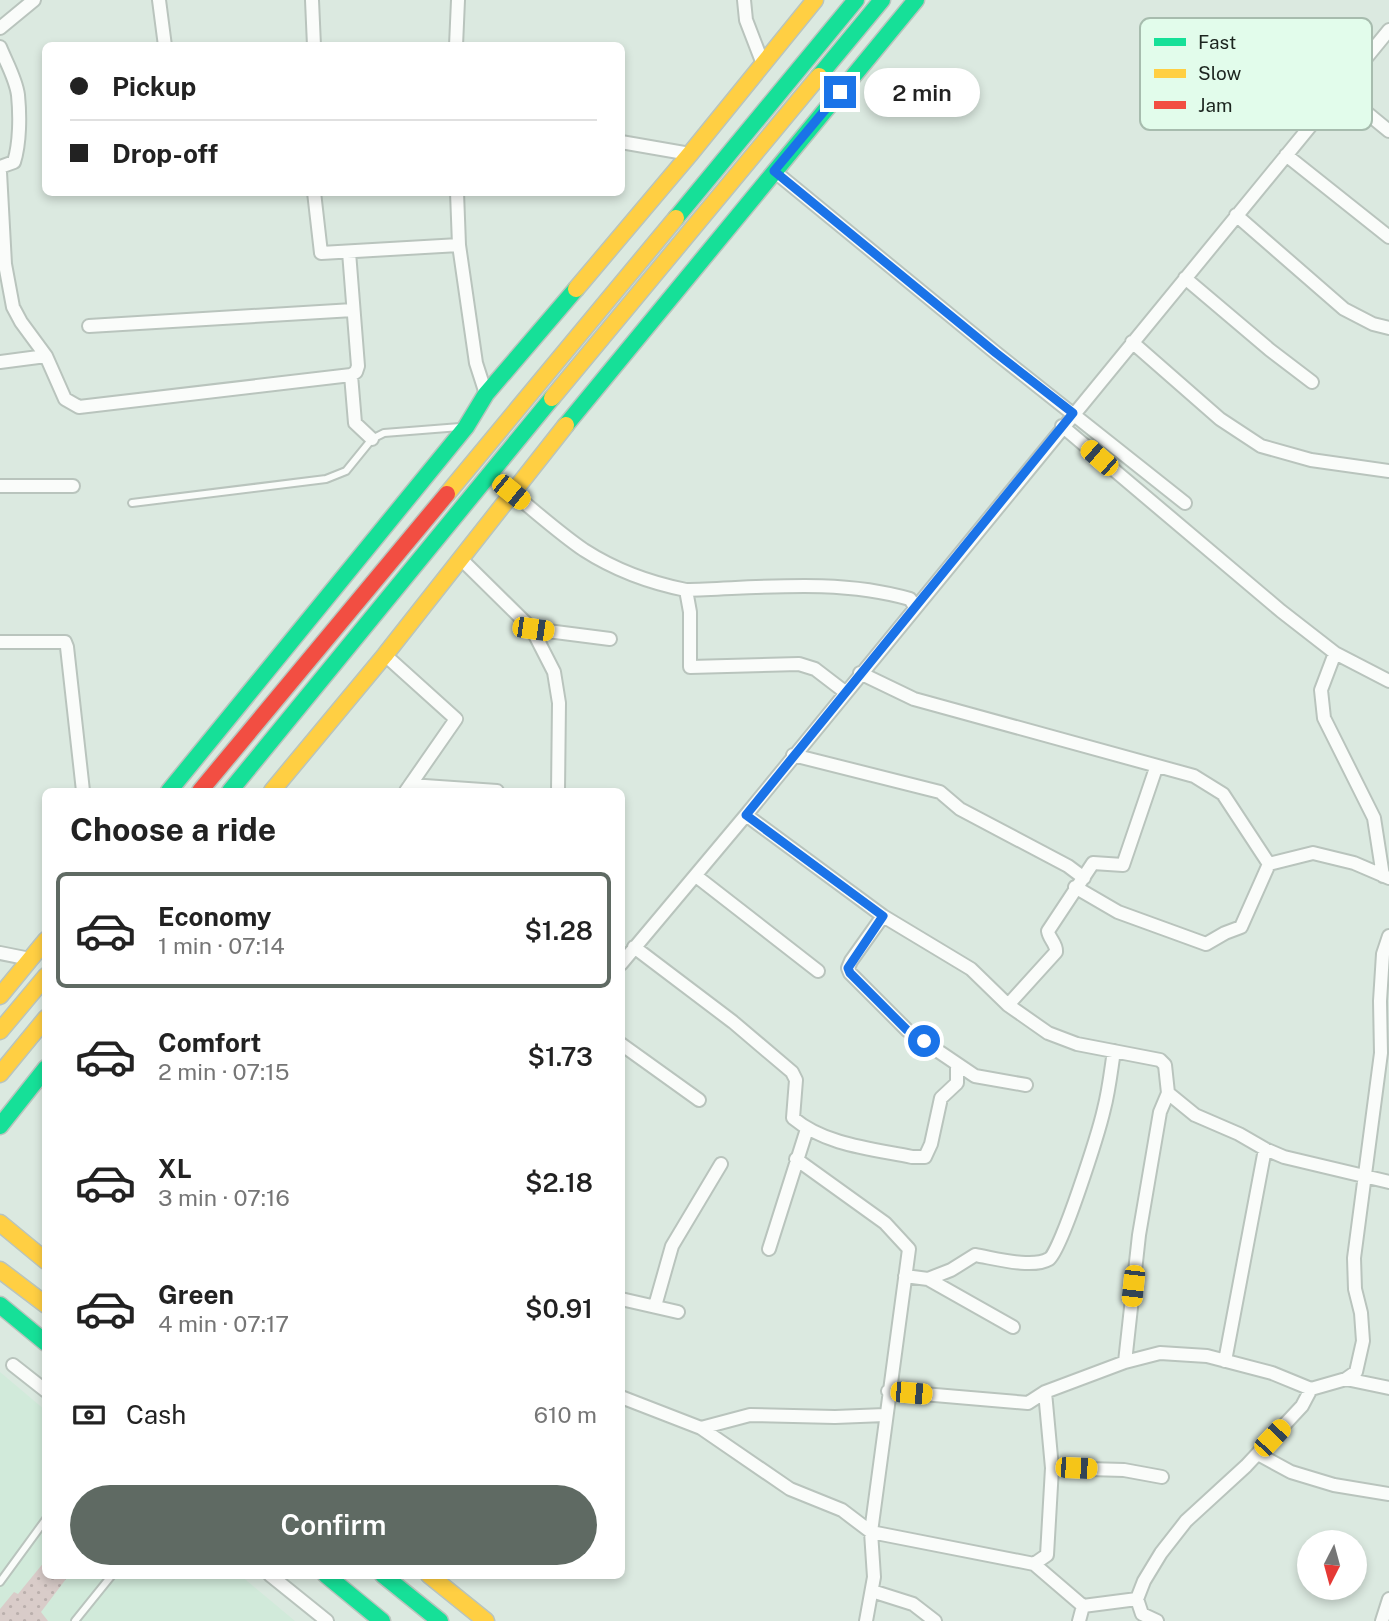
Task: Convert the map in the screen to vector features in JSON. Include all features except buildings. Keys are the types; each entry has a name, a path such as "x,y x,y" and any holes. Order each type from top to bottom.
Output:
{"main road":[{"path":"171,788 466,427 486,394 690,153 815,0"},
{"path":"202,788 856,0"},
{"path":"232,788 882,0"},
{"path":"274,788 385,655 511,492 916,0"},
{"path":"0,996 42,945"},
{"path":"0,1031 42,981"},
{"path":"0,1074 42,1023"},
{"path":"0,1126 42,1073"},
{"path":"0,1223 42,1258"},
{"path":"0,1270 42,1296"},
{"path":"0,1305 42,1340"},
{"path":"331,1579 382,1621"},
{"path":"388,1579 440,1621"},
{"path":"434,1579 486,1621"}],"street":[{"path":"0,28 34,0"},
{"path":"159,0 164,42"},
{"path":"312,0 314,42"},
{"path":"456,42 458,0"},
{"path":"744,0 746,20 763,64"},
{"path":"1372,50 1388,31"},
{"path":"0,47 18,93 17,153 14,162 0,170 5,264 13,307 46,356 65,399 79,407 351,375 356,372 358,366 349,252"},
{"path":"1372,117 1389,131"},
{"path":"625,959 696,876 1306,130"},
{"path":"625,143 690,153"},
{"path":"1286,155 1389,237"},
{"path":"774,171 1185,503"},
{"path":"314,196 321,253 459,245"},
{"path":"457,196 459,245 476,363 486,394"},
{"path":"1236,215 1345,309 1373,324 1389,328"},
{"path":"1185,278 1270,351 1312,382"},
{"path":"89,326 353,310"},
{"path":"1132,342 1220,419 1261,446 1311,460 1389,471"},
{"path":"0,362 46,356"},
{"path":"351,375 355,423 372,439"},
{"path":"1062,426 1223,564 1335,653 1389,681"},
{"path":"0,486 73,486"},
{"path":"511,492 584,550 615,567 686,590 846,587 910,599 915,607"},
{"path":"460,558 533,629 554,672 559,702 558,788"},
{"path":"686,590 690,612 690,667 799,664 815,669 845,692"},
{"path":"533,629 610,639"},
{"path":"0,642 65,642 83,788"},
{"path":"1335,653 1321,690 1324,718 1374,818 1386,877"},
{"path":"385,655 456,719 408,788"},
{"path":"860,673 914,699 1156,768 1194,776 1223,794 1269,864"},
{"path":"793,755 940,792 960,809 1068,866 1079,883 1118,912 1206,944 1241,927 1269,864"},
{"path":"1009,1005 1056,952 1057,947 1048,931 1093,863 1123,865 1156,768"},
{"path":"746,815 883,916 971,969 1009,1005 1048,1033 1077,1044 1160,1060 1167,1069 1168,1093 1160,1112 1139,1235 1125,1362"},
{"path":"1269,864 1314,853 1353,863 1386,877"},
{"path":"696,876 818,971"},
{"path":"883,916 851,961 848,968 850,973 907,1030 975,1076 1026,1084"},
{"path":"888,1391 1028,1403 1045,1392 1125,1362 1160,1353 1207,1356 1272,1373 1311,1389 1346,1379 1356,1372 1363,1341 1361,1313 1355,1289 1354,1258 1381,1053 1380,1001 1389,936"},
{"path":"634,947 733,1022 792,1072 796,1080 793,1118 807,1129 840,1142 912,1157 925,1157 944,1093 953,1089 957,1083 957,1064"},
{"path":"0,953 30,959"},
{"path":"625,1047 699,1100"},
{"path":"928,1279 951,1270 975,1255 1030,1264 1046,1261 1055,1254 1105,1108 1114,1051"},
{"path":"1168,1093 1195,1115 1284,1157 1389,1182"},
{"path":"769,1250 807,1129"},
{"path":"1225,1361 1265,1149"},
{"path":"796,1159 885,1223 909,1249 871,1532 874,1577 866,1621"},
{"path":"655,1306 672,1246 721,1164"},
{"path":"905,1276 928,1279 1013,1327"},
{"path":"625,1300 678,1312"},
{"path":"13,1365 42,1388"},
{"path":"1346,1379 1389,1388"},
{"path":"1157,1621 1141,1617 1137,1599 1144,1581 1161,1553 1186,1521 1258,1454 1302,1406 1311,1389"},
{"path":"1034,1564 1047,1555 1052,1468 1045,1392"},
{"path":"625,1399 701,1428 790,1489 842,1510 871,1532 1034,1564 1083,1606 1137,1599"},
{"path":"701,1428 750,1415 835,1418 885,1415"},
{"path":"1258,1454 1291,1472 1323,1482 1389,1494"},
{"path":"1052,1468 1124,1470 1162,1477"},
{"path":"275,1579 327,1621"},
{"path":"872,1591 912,1604 935,1621"},
{"path":"1382,1621 1389,1599"},
{"path":"1079,1621 1083,1606"}],"lane":[{"path":"132,503 326,479 346,471 372,439 384,433 466,427"},
{"path":"0,1582 42,1525"},
{"path":"75,1621 109,1579"}],"shaded area":[{"path":"0,1372 42,1407 42,1579 245,1579 295,1621 0,1621"},
{"path":"42,1565 42,1579 66,1579 41,1612 48,1621 0,1621 0,1609 14,1592 18,1594"}],"traffic: fast":[{"path":"676,218 856,0"},
{"path":"819,76 882,0"},
{"path":"566,425 916,0"},
{"path":"171,788 466,427 486,394 576,289"},
{"path":"232,788 552,398"},
{"path":"0,1126 42,1073"},
{"path":"0,1305 42,1340"},
{"path":"331,1579 382,1621"},
{"path":"388,1579 440,1621"}],"traffic: slow":[{"path":"576,289 815,0"},
{"path":"552,398 819,76"},
{"path":"447,494 676,218"},
{"path":"274,788 385,655 566,425"},
{"path":"0,996 42,945"},
{"path":"0,1031 42,981"},
{"path":"0,1074 42,1023"},
{"path":"0,1223 42,1258"},
{"path":"0,1270 42,1302"},
{"path":"434,1579 486,1621"}],"traffic: jam":[{"path":"202,788 447,494"}],"route":[{"path":"840,92 774,171 1073,413 746,815 883,916 848,968 907,1030 924,1041"}]}
